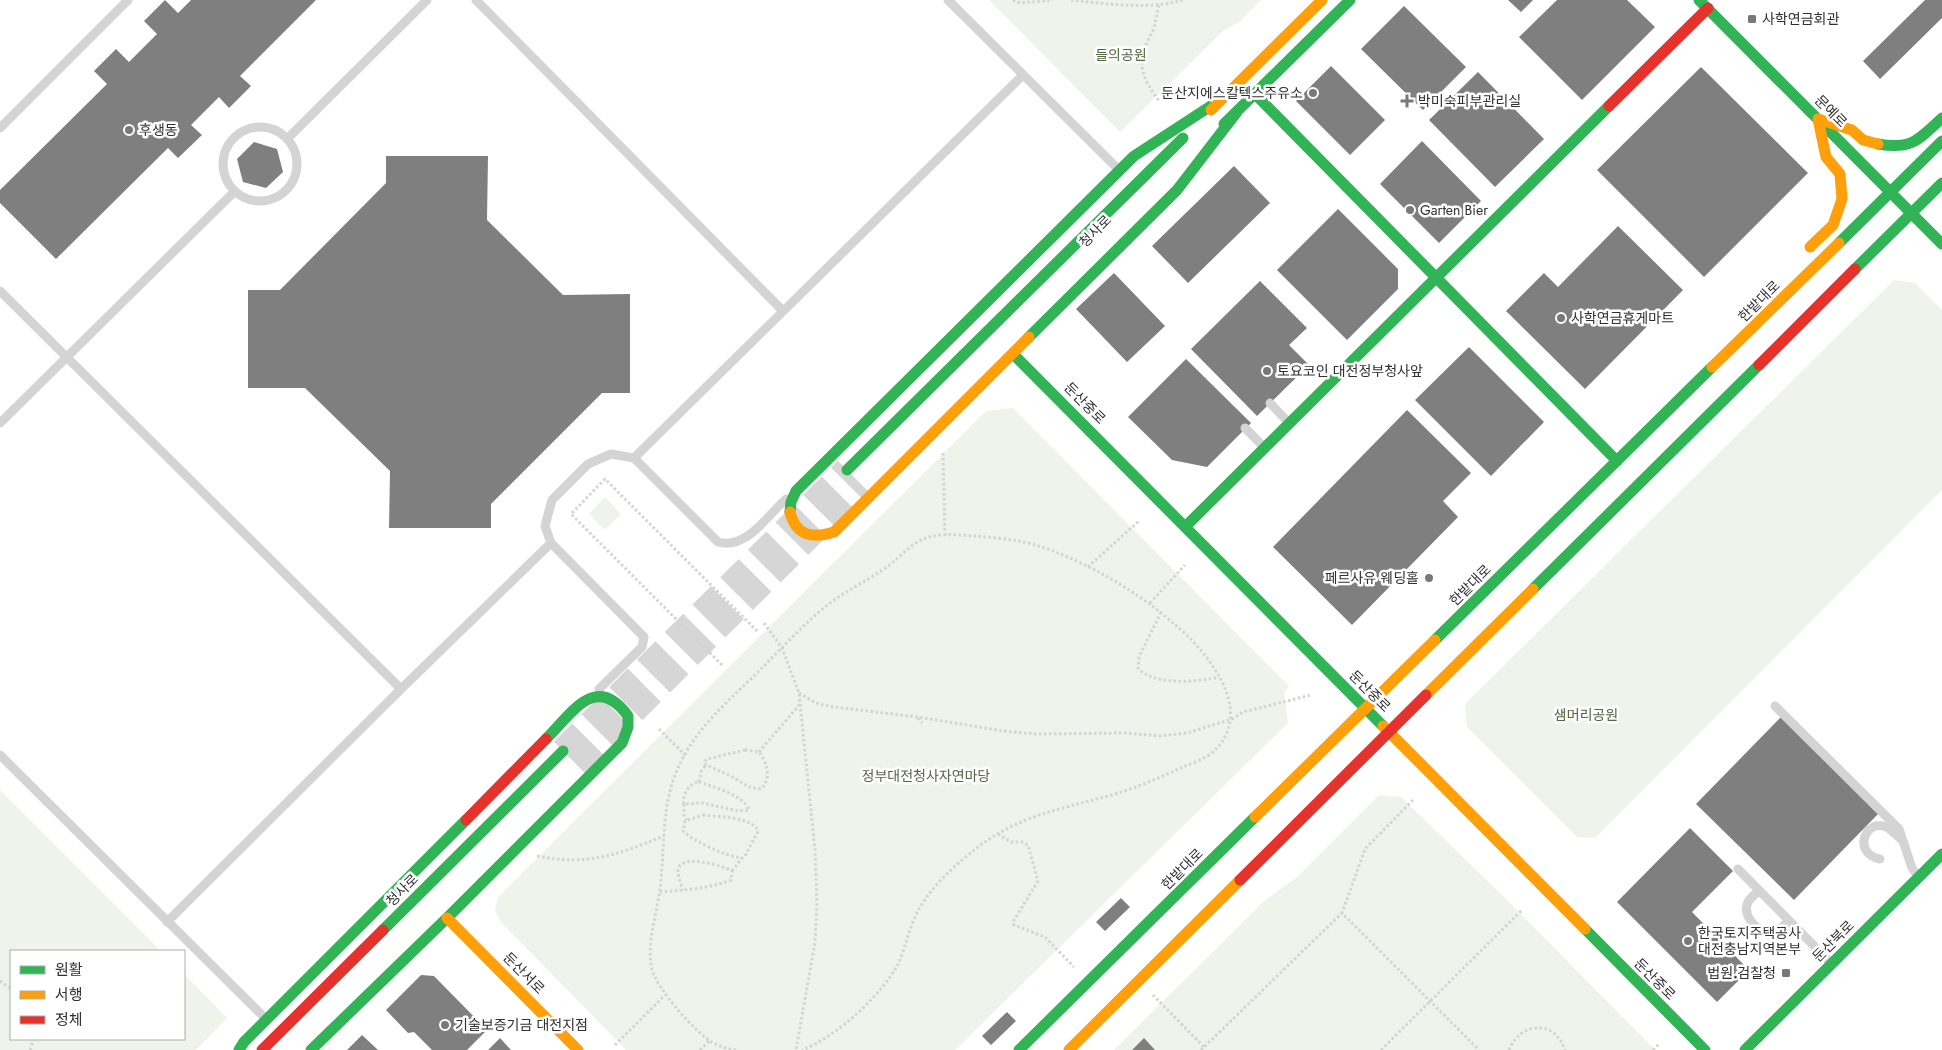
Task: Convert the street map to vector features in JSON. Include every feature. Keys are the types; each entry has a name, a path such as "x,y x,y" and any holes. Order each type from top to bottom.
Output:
{"street":[{"name":"청사로","path":"847,470 1322,0"},
{"path":"1173,175 1350,0"},
{"path":"1186,526 1436,278 1704,4"},
{"name":"문예로","path":"1704,4 1942,244"},
{"path":"1255,94 1617,462"},
{"path":"1223,98 1134,156 796,491 791,499 789,508 794,525 800,532 817,537 834,532 1177,190 1237,112"},
{"path":"1818,119 1852,130 1862,140 1893,147 1909,145 1920,138 1942,118"},
{"path":"1810,272 1810,247 1833,225 1842,199 1840,174 1826,156 1818,119"},
{"name":"한밭대로","path":"1019,1050 1942,141"},
{"path":"1069,1050 1942,183"},
{"name":"둔산중로","path":"1013,354 1705,1050"},
{"path":"239,1050 244,1042 583,702 590,697 599,695 609,696 628,716 627,735 622,743 447,918 311,1050"},
{"name":"청사로","path":"262,1050 563,751"},
{"name":"둔산북로","path":"1745,1050 1942,854"},
{"name":"둔산서로","path":"447,918 578,1050"}],"lane":[{"path":"0,128 128,0"},
{"path":"287,140 427,0"},
{"path":"476,0 783,311"},
{"path":"948,0 1120,171"},
{"path":"634,458 1022,75"},
{"path":"257,127 270,128 281,134 295,152 297,162 296,173 286,191 272,199 256,201 245,198 235,191 228,183 224,172 224,159 228,147 235,137 245,130 257,127"},
{"path":"0,424 235,191"},
{"path":"0,291 401,689"},
{"path":"1270,403 1289,423"},
{"path":"1246,428 1264,447"},
{"path":"583,702 606,684 642,647 644,637 551,543 545,526 552,500 588,464 611,454 634,458 718,542 725,544 735,543 744,539 796,491"},
{"path":"167,922 551,543"},
{"path":"1775,706 1890,819 1899,830 1912,868 1919,877"},
{"path":"0,755 266,1020"},
{"path":"1880,859 1870,856 1864,847 1864,837 1871,829 1881,826 1886,827 1902,840"},
{"path":"1738,869 1832,964"},
{"path":"1759,890 1748,902 1746,911 1756,927 1766,933 1776,932 1790,921"}],"path":[{"path":"1013,0 1020,3 1053,0"},
{"path":"1071,0 1108,4 1159,5 1184,0"},
{"path":"1159,5 1154,26 1144,50 1142,64 1147,85 1160,102"},
{"path":"943,446 945,535"},
{"path":"722,665 571,514 605,479 757,631"},
{"path":"1088,567 1140,520"},
{"path":"736,1050 725,1048 709,1041 665,995 652,972 650,956 660,892 668,801 676,770 707,724 825,607 855,586 890,566 921,540 945,535 1003,538 1032,544 1088,567 1150,603 1183,631 1204,654 1219,676 1229,700 1232,719 1217,749 1201,759 1151,782 1052,811 1015,825 972,851 956,865 926,898 916,914 897,965 886,983 872,999 840,1027 809,1048 802,1050"},
{"path":"1150,603 1185,565"},
{"path":"1161,612 1139,657 1138,668 1143,674 1152,678 1176,680 1210,679 1219,676"},
{"path":"764,623 782,648 799,693 815,859 815,942 796,1050"},
{"path":"799,693 816,703 833,707 1036,734 1125,733 1160,736 1187,733 1232,719 1243,712 1311,695"},
{"path":"759,752 800,704"},
{"path":"918,717 922,723"},
{"path":"659,729 685,755"},
{"path":"699,782 700,772 706,765 704,762 707,759 745,750 759,752 767,766 767,780 761,789 750,787 706,765"},
{"path":"684,804 703,803 738,811 749,810 742,800 699,782 694,783 689,788 683,799 684,815 687,820"},
{"path":"1151,993 1202,1048 1342,913 1365,849 1413,800"},
{"path":"660,892 683,890 725,883 732,880 732,871 749,849 758,831 753,824 724,817 703,816 687,820 683,823 682,827 683,831 688,835 727,854 742,858"},
{"path":"998,834 1012,842 1022,842 1028,845 1038,881 1013,922 1014,925 1045,937 1074,967"},
{"path":"534,855 551,858 593,860 620,854 664,836"},
{"path":"815,859 820,860"},
{"path":"683,890 678,870 684,862 712,863 732,871"},
{"path":"1381,1050 1523,909"},
{"path":"1342,913 1479,1050"},
{"path":"615,1046 665,995"},
{"path":"1509,1050 1513,1040 1520,1033 1529,1029 1539,1028 1548,1030 1556,1035 1563,1043 1565,1050"},
{"path":"700,1050 709,1041"},
{"path":"1653,1050 1659,1044"}],"green space":[{"name":"들의공원","path":"989,0 1261,0 1239,22 1223,31 1120,132"},
{"name":"샘머리공원","path":"1894,280 1915,283 1942,310 1942,490 1595,838 1577,837 1467,727 1465,704"},
{"name":"정부대전청사자연마당","path":"1013,408 1289,686 1284,693 1288,723 955,1050 626,1050 501,922 495,910 498,897 986,411"},
{"path":"605,497 621,514 605,530 589,514"},
{"path":"0,790 160,950 10,950 10,1040 185,1040 185,975 227,1018 196,1050 0,1050"},
{"path":"1379,795 1401,797 1507,900 1655,1050 1114,1050 1263,902 1297,877"}],"building":[{"name":"후생동","path":"165,0 178,13 191,0 316,0 240,76 251,86 229,108 219,97 191,125 202,135 178,158 168,148 56,259 0,203 0,190 107,84 94,71 116,49 129,62 157,34 144,21"},
{"path":"1508,0 1533,0 1521,12"},
{"path":"1557,0 1627,0 1655,27 1582,100 1519,37"},
{"path":"1925,0 1942,0 1942,18 1880,79 1863,61"},
{"path":"1404,6 1466,67 1423,110 1361,49"},
{"path":"1331,66 1385,120 1350,155 1296,101"},
{"path":"1701,67 1808,173 1704,277 1597,170"},
{"path":"1478,72 1544,139 1495,187 1429,120"},
{"path":"1422,141 1481,201 1439,243 1380,184"},
{"path":"254,142 277,149 283,172 266,188 243,182 237,159"},
{"path":"386,156 488,156 487,220 563,295 630,294 630,393 602,393 491,504 491,528 389,528 390,471 305,388 248,388 248,290 280,290 386,183"},
{"path":"1234,166 1270,203 1188,283 1152,246"},
{"path":"1338,209 1398,269 1398,289 1347,340 1277,270"},
{"path":"1618,226 1683,290 1585,389 1506,311 1544,273 1558,287"},
{"path":"1114,273 1165,326 1127,362 1076,309"},
{"path":"1260,281 1307,328 1289,345 1309,365 1257,416 1191,349"},
{"path":"1469,347 1544,422 1491,476 1415,400"},
{"path":"1186,359 1251,423 1207,467 1172,460 1128,417"},
{"path":"1407,410 1471,473 1443,501 1458,517 1352,625 1273,547"},
{"path":"1781,717 1879,813 1794,900 1696,804"},
{"name":"한국토지주택공사 대전충남지역본부","path":"1690,828 1733,871 1692,912 1749,970 1717,1002 1617,902"},
{"path":"1121,898 1130,907 1105,931 1096,922"},
{"path":"421,975 434,976 487,1030 467,1050 432,1050 414,1032 408,1033 386,1010"},
{"path":"1007,1012 1016,1021 991,1045 982,1036"},
{"path":"362,1035 378,1050 347,1050"},
{"path":"500,1038 511,1050 488,1050"},
{"path":"1144,1038 1155,1050 1132,1050"}],"tunnel":[{"path":"563,751 847,470"},
{"path":"578,766 861,484"}],"traffic: fast":[{"path":"1224,124 1350,0"},
{"path":"1699,0 1942,244"},
{"path":"1255,94 1617,461"},
{"path":"790,512 791,502 796,491 1134,156 1223,98"},
{"path":"1186,526 1609,106"},
{"path":"1029,337 1177,190 1237,112"},
{"path":"1878,144 1899,146 1914,142 1942,118"},
{"path":"847,470 1183,138"},
{"path":"1839,243 1942,141"},
{"path":"1855,269 1942,183"},
{"path":"1013,354 1383,726"},
{"path":"1533,589 1759,365"},
{"path":"1435,640 1712,367"},
{"path":"311,1050 447,918 622,743 628,727 628,716 616,703 605,697 595,697 585,701 575,709 546,739"},
{"path":"383,930 563,751"},
{"path":"1019,1050 1255,817"},
{"path":"239,1050 244,1042 466,820"},
{"path":"1745,1050 1942,854"},
{"path":"1585,929 1705,1050"}],"traffic: slow":[{"path":"1211,110 1322,0"},
{"path":"1810,247 1833,225 1842,199 1840,174 1826,157 1818,119 1852,130 1863,140 1878,144"},
{"path":"1712,367 1839,243"},
{"path":"790,512 796,526 806,534 819,535 834,532 1029,337"},
{"path":"1426,695 1533,589"},
{"path":"1255,817 1435,640"},
{"path":"1383,726 1585,929"},
{"path":"1069,1050 1240,880"},
{"path":"447,918 578,1050"}],"traffic: jam":[{"path":"1609,106 1708,8"},
{"path":"1759,365 1855,269"},
{"path":"1240,880 1426,695"},
{"path":"466,820 546,739"},
{"path":"262,1050 383,930"}],"place":[{"name":"사학연금회관","path":"1752,19"},
{"name":"둔산지에스칼텍스주유소","path":"1313,93"},
{"name":"박미숙피부관리실","path":"1407,101"},
{"name":"후생동","path":"129,130"},
{"name":"Garten Bier","path":"1410,210"},
{"name":"사학연금휴게마트","path":"1561,318"},
{"name":"토요코인 대전정부청사앞","path":"1267,371"},
{"name":"페르사유 웨딩홀","path":"1429,578"},
{"name":"한국토지주택공사 대전충남지역본부","path":"1688,941"},
{"name":"법원.검찰청","path":"1786,973"},
{"name":"기술보증기금 대전지점","path":"445,1025"}]}
